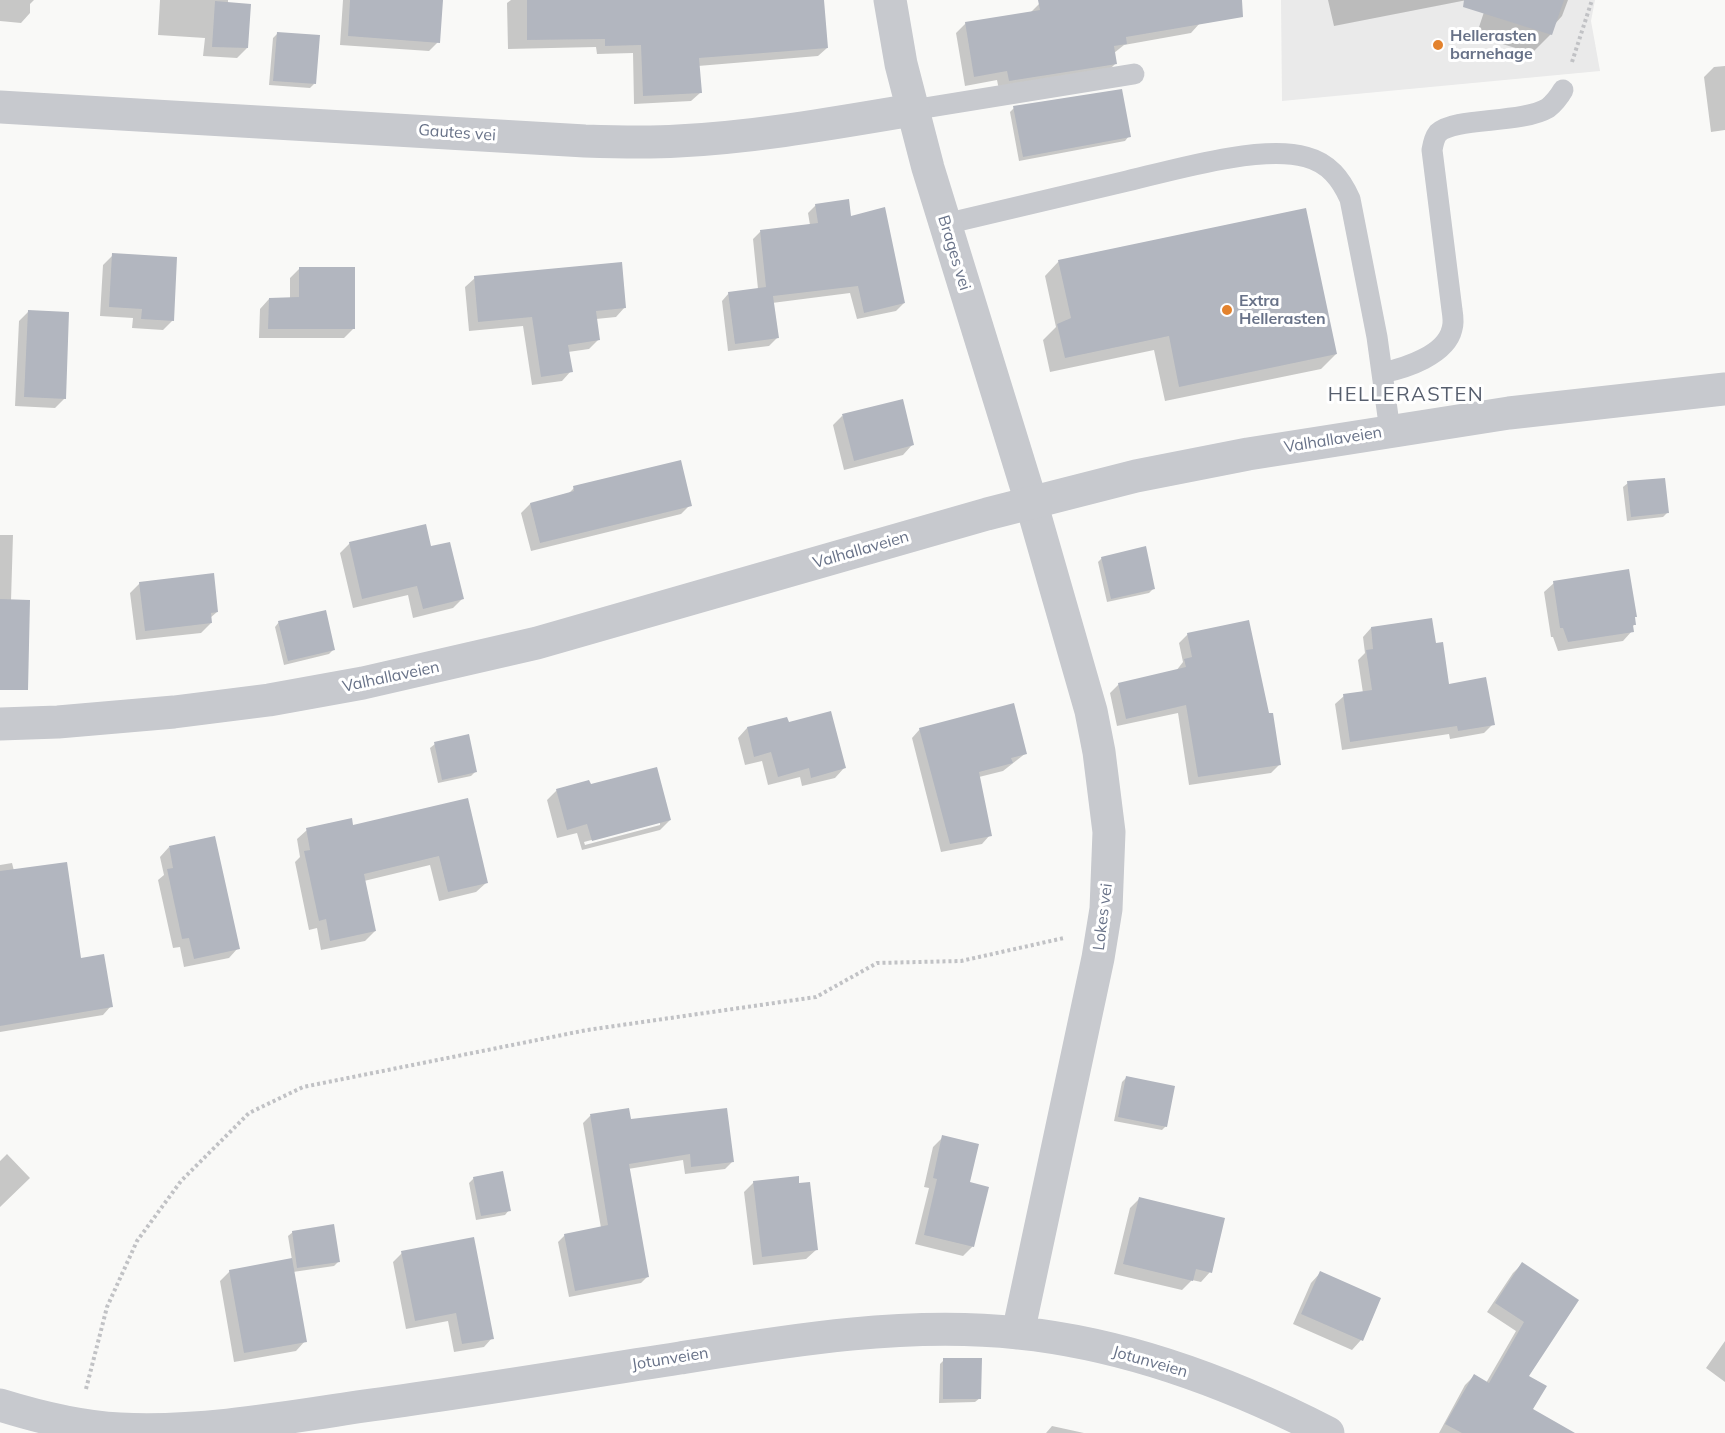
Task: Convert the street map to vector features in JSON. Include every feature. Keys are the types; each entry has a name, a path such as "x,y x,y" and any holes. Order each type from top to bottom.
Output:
{"street":[{"name":"Brages vei","path":"890,0 892,21 912,110 1031,502"},
{"name":"Gautes vei","path":"0,107 585,141 642,142 773,132 912,110"},
{"name":"Valhallaveien","path":"0,724 123,718 198,710 269,700 411,674 537,643 1031,502 1136,476 1390,431 1559,406 1725,389"},
{"name":"Lokes vei","path":"1018,1333 1098,958 1106,909 1110,832 1100,752 1078,660 1031,502"},
{"name":"Jotunveien","path":"0,1405 50,1420 77,1425 122,1430 168,1430 229,1425 448,1394 724,1350 822,1338 916,1330 962,1329 1018,1333 1083,1344 1158,1363 1260,1401 1328,1433"}],"lane":[{"path":"912,110 1134,74"},
{"path":"1382,373 1416,363 1447,342 1452,331 1452,310 1432,150 1437,134 1444,128 1452,126 1533,115 1550,107 1563,90"},
{"path":"945,224 1188,166 1232,158 1269,155 1305,157 1319,162 1333,171 1343,183 1350,199 1375,326 1390,431"}],"path":[{"path":"1563,90 1592,0"},
{"path":"77,1425 107,1307 137,1241 181,1180 249,1113 303,1087 587,1030 816,997 877,963 961,961 1102,928"}],"shaded area":[{"name":"Hellerasten barnehage","path":"1281,0 1595,0 1591,21 1600,71 1282,101"}],"building":[{"path":"350,0 443,0 440,43 348,36"},
{"path":"527,0 824,0 828,48 699,58 702,93 643,96 641,45 605,46 605,39 527,40"},
{"path":"1038,0 1242,0 1243,17 1126,37 1127,44 1114,46 1117,64 1009,81 1007,71 974,77 965,22 1040,10"},
{"path":"1464,0 1564,0 1552,35 1463,7"},
{"path":"215,1 251,4 248,48 212,47"},
{"path":"277,32 320,35 316,84 273,81"},
{"path":"1122,89 1131,137 1023,157 1013,106"},
{"path":"849,199 851,216 885,207 905,303 864,313 858,286 773,296 779,338 735,344 728,292 766,287 760,230 818,223 815,204"},
{"path":"1306,208 1337,354 1179,387 1169,336 1065,358 1057,324 1071,318 1058,260"},
{"path":"112,253 177,257 174,321 141,319 142,309 109,307"},
{"path":"622,262 626,308 596,311 600,340 568,345 573,372 541,377 532,317 478,322 474,276"},
{"path":"299,267 355,267 355,329 268,329 269,298 299,297"},
{"path":"28,310 69,312 66,399 24,397"},
{"path":"903,399 914,445 854,461 842,414"},
{"path":"681,460 692,506 540,543 530,503 574,491 573,486"},
{"path":"1665,478 1669,513 1631,517 1627,481"},
{"path":"426,524 431,546 450,542 464,599 423,609 417,586 362,599 349,542"},
{"path":"1146,546 1155,589 1111,599 1101,557"},
{"path":"1629,569 1637,617 1635,617 1636,625 1633,625 1634,632 1568,642 1563,628 1560,628 1553,581"},
{"path":"214,573 218,612 211,613 212,623 145,631 139,582"},
{"path":"0,599 30,600 28,690 0,690"},
{"path":"326,610 335,650 288,661 278,621"},
{"path":"1432,618 1436,643 1443,642 1449,684 1486,677 1495,725 1458,731 1457,726 1350,742 1343,694 1372,690 1366,650 1373,649 1371,627"},
{"path":"1249,620 1269,713 1273,713 1281,765 1198,777 1186,705 1126,719 1118,683 1186,667 1184,659 1192,657 1187,633"},
{"path":"1014,703 1027,754 1011,758 1013,763 979,772 992,836 950,844 919,728"},
{"path":"831,711 846,768 811,778 809,768 778,777 771,752 754,757 747,727 787,717 789,722"},
{"path":"469,734 477,772 442,780 434,742"},
{"path":"657,767 671,820 592,841 587,824 567,830 556,789 589,780 591,784"},
{"path":"468,798 488,883 448,892 439,856 364,874 376,931 330,941 326,919 319,921 304,851 310,850 306,828 352,818 353,825"},
{"path":"215,836 240,949 194,959 189,938 182,939 167,869 173,868 169,846"},
{"path":"67,862 81,958 104,954 113,1007 0,1026 0,871"},
{"path":"1126,1076 1175,1086 1167,1127 1118,1117"},
{"path":"629,1108 631,1119 727,1108 734,1162 691,1167 690,1154 629,1164 649,1277 575,1291 564,1234 608,1225 590,1114"},
{"path":"942,1135 979,1144 970,1182 989,1187 974,1247 924,1235 937,1179 933,1178"},
{"path":"503,1171 511,1211 481,1216 473,1177"},
{"path":"799,1176 799,1183 810,1182 818,1250 762,1257 753,1181"},
{"path":"1139,1197 1225,1218 1212,1273 1196,1269 1193,1281 1123,1264"},
{"path":"334,1224 340,1262 297,1268 292,1231"},
{"path":"474,1237 494,1339 462,1344 456,1313 415,1321 401,1251"},
{"path":"292,1258 307,1342 244,1353 229,1270"},
{"path":"1522,1262 1579,1300 1529,1376 1547,1386 1533,1409 1575,1433 1462,1433 1445,1424 1474,1374 1489,1383 1524,1322 1495,1303"},
{"path":"1320,1271 1381,1298 1363,1341 1301,1314"},
{"path":"943,1358 982,1358 981,1399 943,1399"}],"place":[{"name":"Hellerasten barnehage","path":"1438,45"},
{"name":"Extra Hellerasten","path":"1227,310"}],"district":[{"name":"HELLERASTEN","path":"1406,395"}]}
